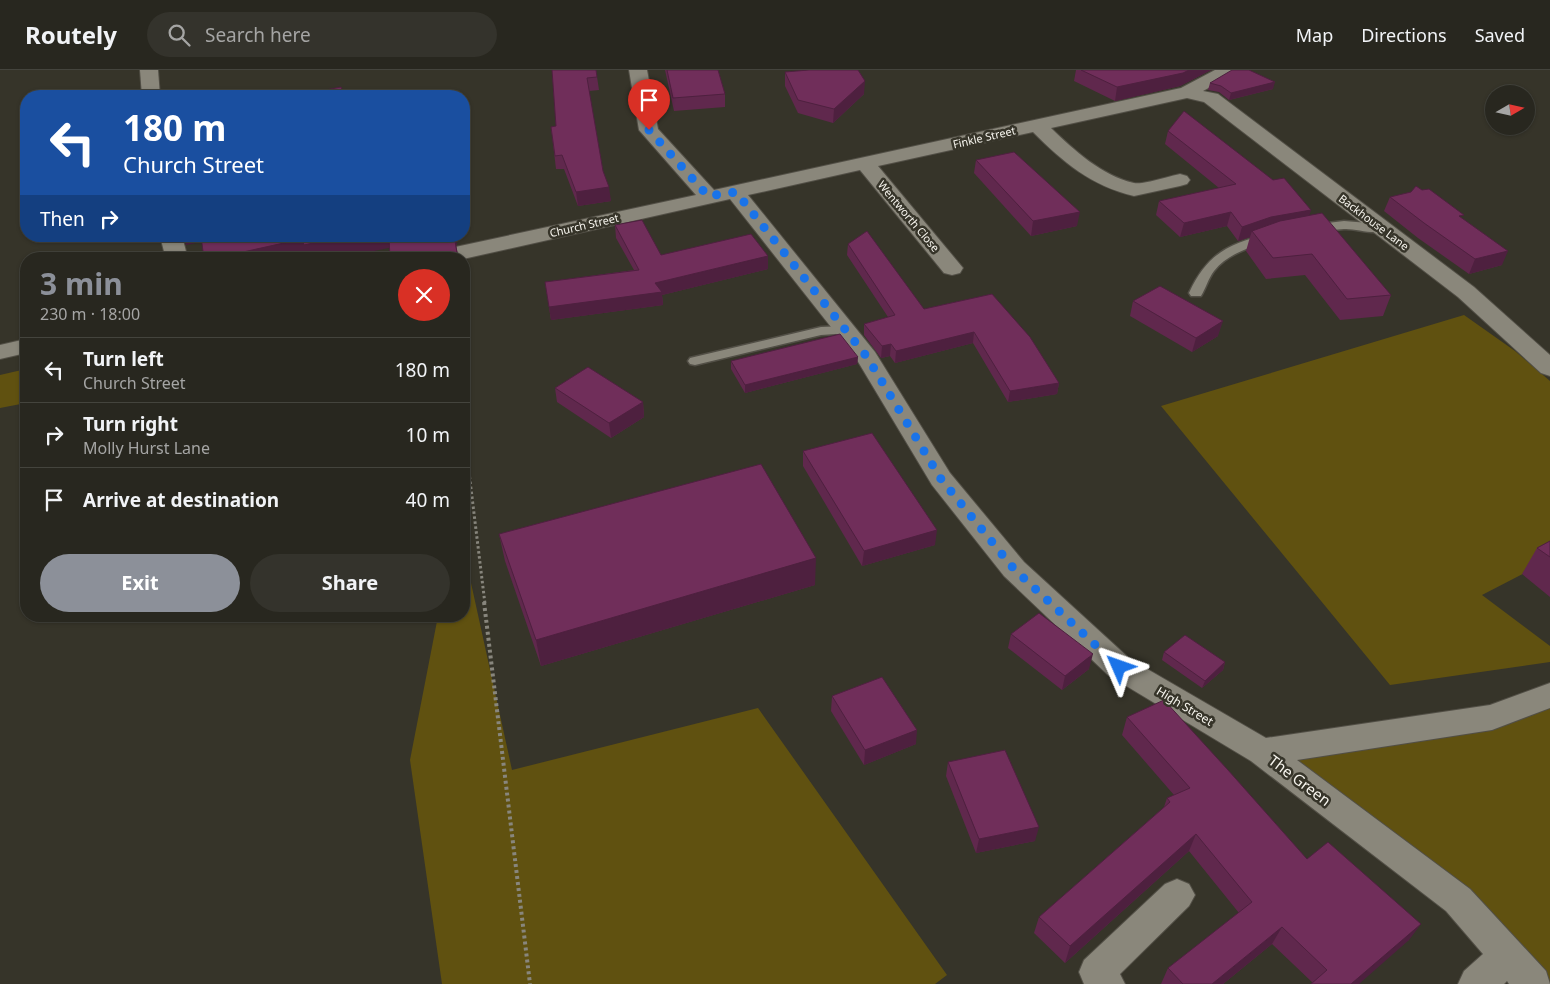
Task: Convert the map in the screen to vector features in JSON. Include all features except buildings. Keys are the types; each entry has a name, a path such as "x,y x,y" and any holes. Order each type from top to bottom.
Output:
{"street":[{"path":"149,70 151,90"},
{"path":"638,70 649,130 708,196"},
{"name":"Finkle Street","path":"736,192 1187,92 1228,70"},
{"name":"Backhouse Lane","path":"1187,92 1211,98 1466,292 1550,368"},
{"path":"1037,125 1070,157 1100,176 1134,190 1180,180"},
{"name":"Wentworth Close","path":"865,163 952,268"},
{"name":"Church Street","path":"463,252 708,196 736,192"},
{"name":"High Street","path":"736,192 867,357 941,479 1014,569 1119,667 1262,752"},
{"path":"0,352 20,347"},
{"name":"The Green","path":"1262,752 1492,717 1550,695"},
{"name":"The Green","path":"1262,752 1458,900 1533,984"},
{"path":"1106,984 1097,972 1177,895"},
{"path":"1477,984 1508,956"}],"lane":[{"path":"1298,231 1344,225 1381,228"},
{"path":"1196,293 1208,267 1220,257 1253,242 1280,235"},
{"path":"695,360 821,331 846,330"}],"path":[{"path":"470,482 530,984"}],"shaded area":[{"path":"1464,315 1515,351 1550,381 1550,560 1482,595 1550,646 1550,662 1390,685 1161,406"},
{"path":"20,370 20,404 0,408 0,375"},
{"path":"470,578 512,770 758,708 947,975 935,984 442,984 410,760 437,622 470,622"},
{"path":"1550,695 1550,984 1262,752"}],"route":[{"path":"649,130 708,196 736,192 867,357 941,479 1014,569 1119,667"}]}
